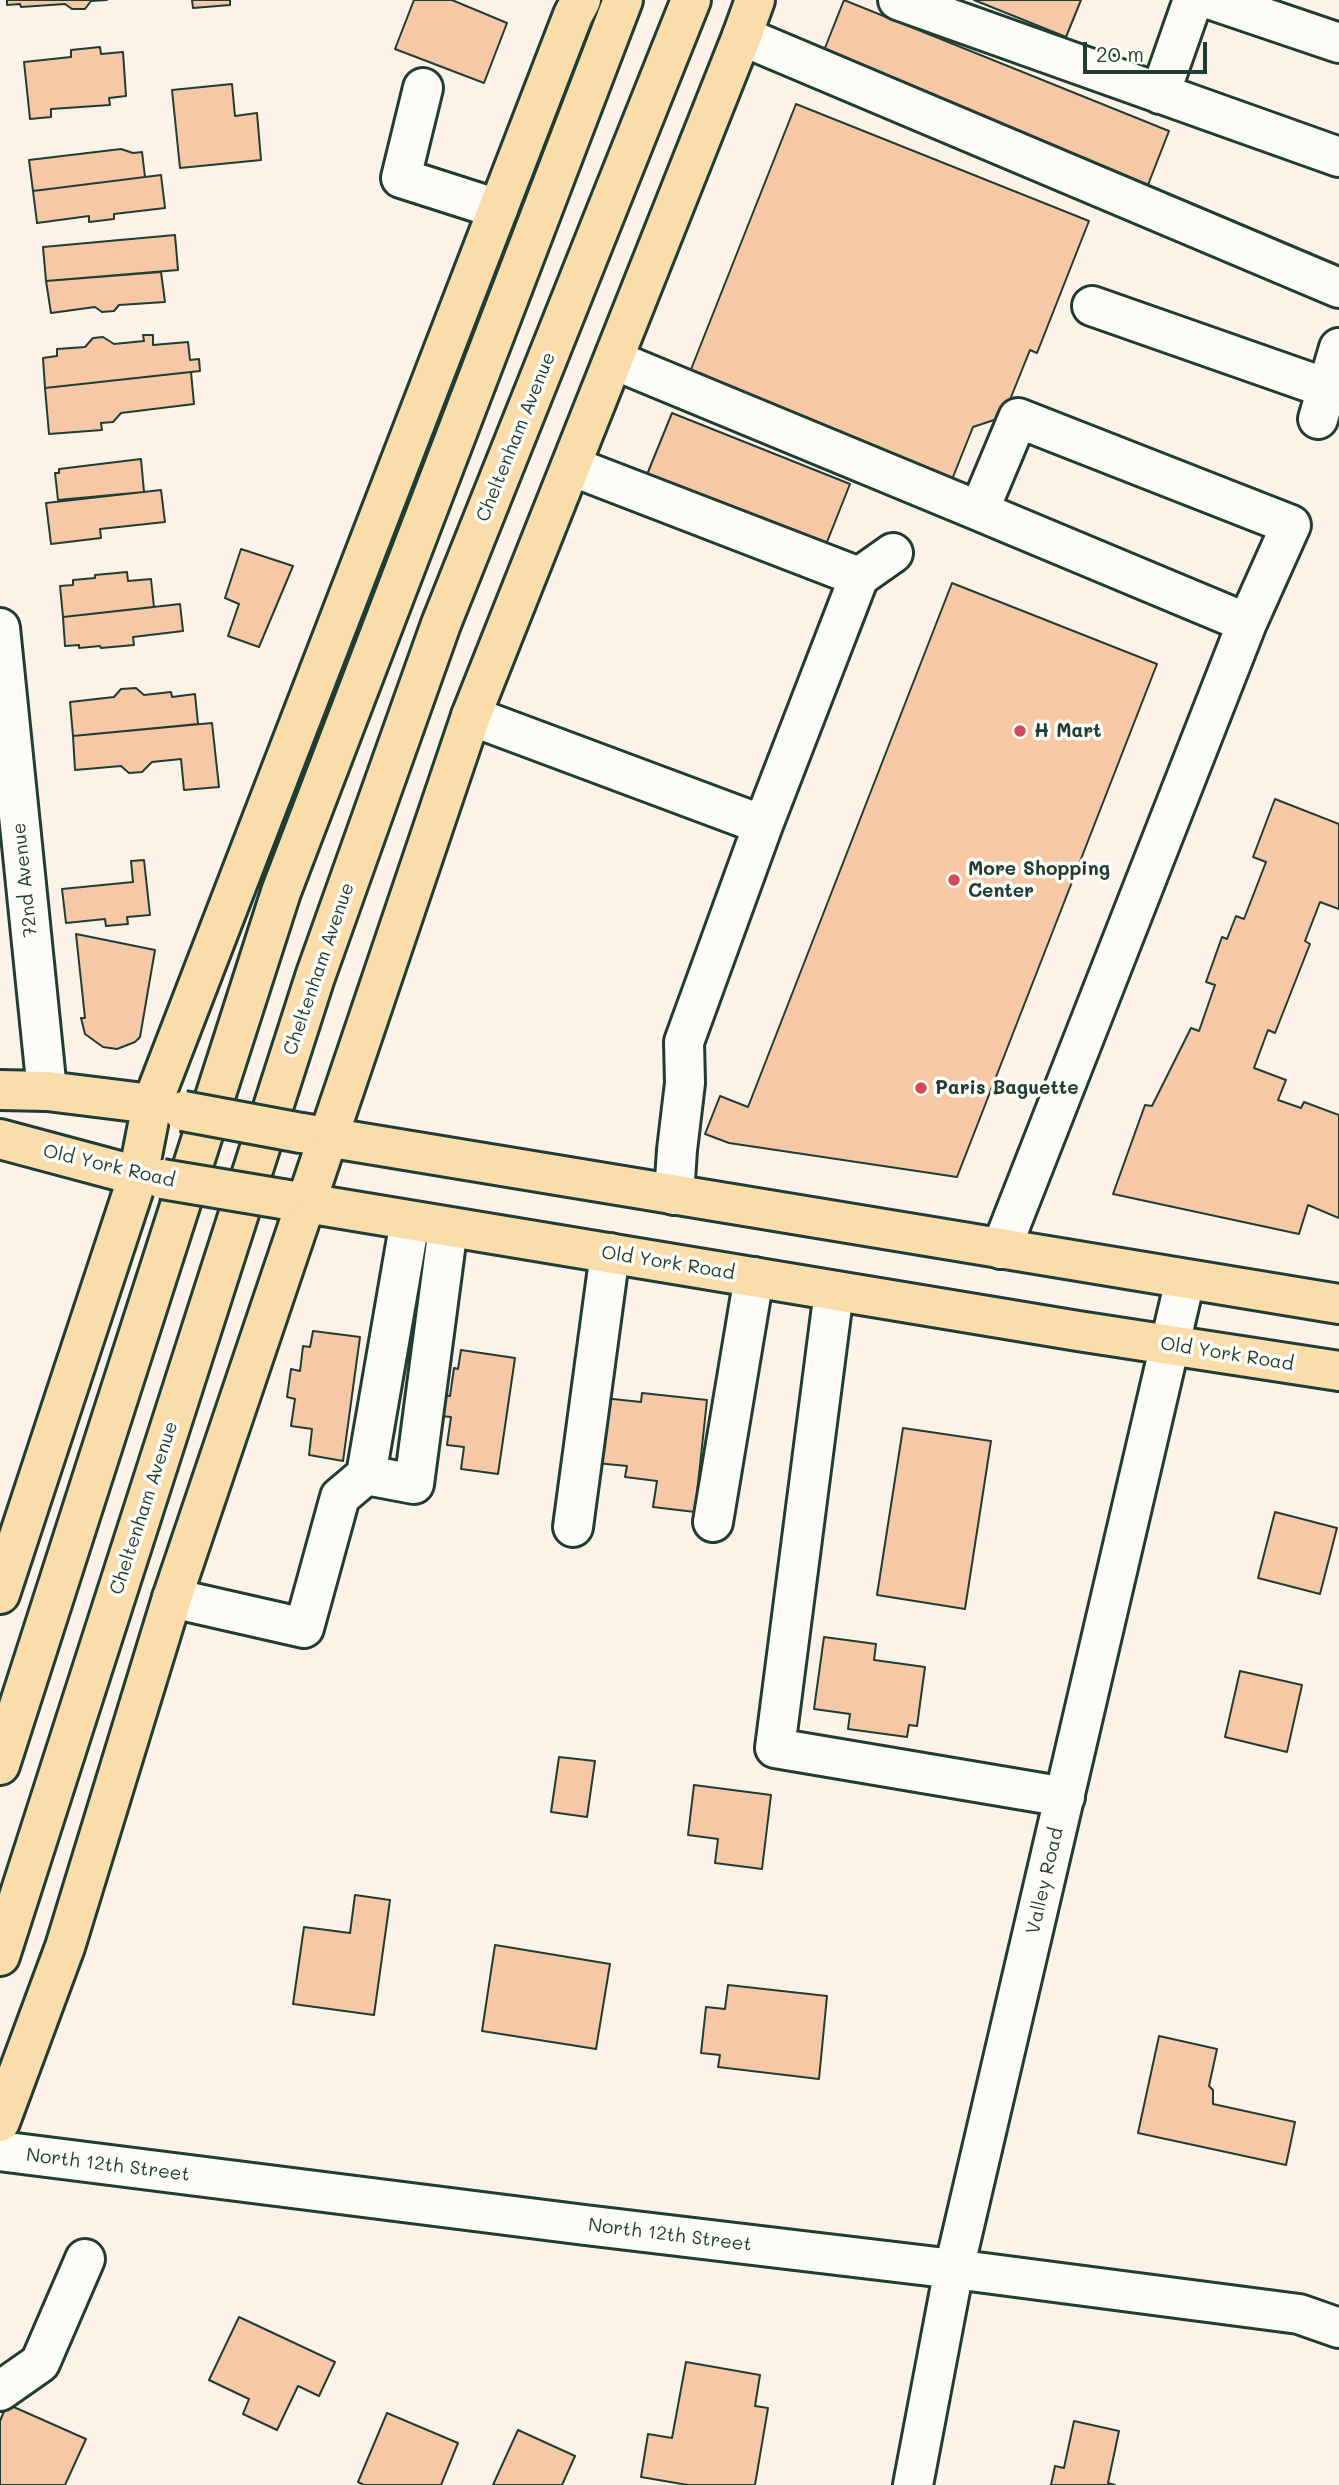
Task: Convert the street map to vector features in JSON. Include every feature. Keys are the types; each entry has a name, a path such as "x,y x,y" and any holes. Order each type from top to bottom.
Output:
{"main road":[{"path":"4,1572 150,1178 167,1108 498,209 581,0"},
{"path":"0,1765 281,892 623,0"},
{"name":"Cheltenham Avenue","path":"0,1956 315,977 441,624 691,0"},
{"path":"0,2122 65,1947 314,1135 471,716 755,0"},
{"path":"0,1090 47,1091 167,1108 1001,1250 1339,1304"},
{"name":"Old York Road","path":"0,1139 150,1178 1171,1346 1339,1371"}],"street":[{"path":"898,0 1339,157"},
{"path":"1160,94 1193,0"},
{"path":"1212,0 1339,43"},
{"path":"742,36 1339,288"},
{"path":"423,88 401,178 498,209"},
{"path":"1092,306 1331,378"},
{"path":"614,360 1247,624"},
{"path":"979,511 1018,418 1291,525 1247,624 1001,1250"},
{"path":"571,466 859,577"},
{"path":"674,1195 685,1083 684,1042 763,825 859,577 893,553"},
{"name":"72nd Avenue","path":"0,628 47,1091"},
{"path":"471,716 763,825"},
{"path":"172,1598 304,1628 340,1497 366,1475 410,1221"},
{"path":"366,1475 414,1484 448,1227"},
{"path":"573,1527 610,1253"},
{"path":"713,1522 754,1277"},
{"name":"Valley Road","path":"913,2485 954,2269 1185,1280"},
{"path":"834,1290 775,1748 1065,1797"},
{"name":"North 12th Street","path":"0,2151 1299,2314 1339,2328"},
{"path":"0,2391 40,2363 85,2259"}],"building":[{"path":"7,0 107,0 91,1 85,9 72,9 65,4 21,7 20,4 7,5"},
{"path":"192,0 230,0 230,5 193,8"},
{"path":"414,0 452,0 507,23 484,83 395,49"},
{"path":"844,0 1169,131 1146,190 821,58"},
{"path":"974,0 1081,0 1066,37"},
{"path":"100,47 101,54 123,52 126,96 109,98 110,105 51,109 51,117 30,119 24,62 71,57 71,50"},
{"path":"232,84 235,116 257,113 261,160 180,168 172,90"},
{"path":"796,104 1089,221 1037,353 1030,350 1003,417 973,427 951,482 688,377"},
{"path":"121,149 133,153 142,152 145,177 33,191 29,160"},
{"path":"161,175 165,208 114,214 114,219 89,222 89,216 37,223 33,191"},
{"path":"175,235 178,270 46,281 43,247"},
{"path":"161,272 165,302 119,305 114,311 102,312 95,307 51,313 46,281"},
{"path":"143,335 153,335 153,345 188,342 190,360 199,359 200,371 45,388 43,358 57,356 57,349 85,347 93,338 103,337 114,344 144,341"},
{"path":"191,372 194,404 121,413 113,422 101,423 102,430 49,434 45,388"},
{"path":"672,413 850,484 825,547 646,477"},
{"path":"141,459 144,492 58,500 55,473 59,473 59,469"},
{"path":"161,490 165,522 100,529 101,538 51,544 46,503"},
{"path":"241,549 293,566 259,647 228,636 239,604 225,598"},
{"path":"127,572 128,581 151,579 154,607 63,617 60,586 73,585 73,580 95,578 95,575"},
{"name":"More Shopping Center","path":"952,583 1157,664 957,1177 729,1143 705,1134 720,1096 748,1107"},
{"path":"180,604 183,631 133,637 134,645 101,648 65,646 63,617"},
{"path":"136,688 144,695 171,692 172,697 195,694 198,724 73,736 70,702 114,697 121,689"},
{"path":"212,723 219,787 184,790 181,759 152,762 142,772 129,773 121,766 75,770 73,736"},
{"path":"1275,799 1339,824 1339,909 1320,902 1305,941 1310,944 1275,1033 1268,1030 1254,1068 1286,1080 1278,1100 1301,1108 1304,1102 1339,1115 1339,1218 1308,1205 1299,1234 1113,1194 1145,1105 1152,1106 1191,1028 1199,1031 1215,985 1206,982 1222,937 1227,939 1236,916 1244,919 1266,862 1253,857"},
{"path":"144,860 150,915 127,917 128,924 106,926 105,919 66,923 62,889 133,882 131,861"},
{"path":"76,934 155,950 140,1037 135,1042 117,1049 103,1047 85,1034 81,1018 85,1018"},
{"path":"313,1331 360,1337 343,1461 309,1455 312,1429 291,1426 295,1399 287,1397 291,1369 300,1371 303,1346 310,1347"},
{"path":"461,1350 515,1358 498,1474 461,1469 464,1447 447,1445 451,1417 432,1415 435,1394 450,1396 454,1368 458,1369"},
{"path":"642,1393 707,1400 695,1512 653,1507 657,1481 625,1477 627,1466 586,1462 594,1397 641,1402"},
{"path":"903,1428 991,1441 965,1609 877,1595"},
{"path":"1275,1512 1337,1528 1320,1594 1258,1578"},
{"path":"824,1637 876,1644 874,1660 925,1667 917,1726 909,1725 907,1737 848,1729 850,1714 814,1709"},
{"path":"1240,1671 1302,1685 1287,1752 1225,1737"},
{"path":"559,1757 595,1761 587,1817 551,1812"},
{"path":"694,1785 771,1795 762,1869 715,1863 718,1839 688,1835"},
{"path":"355,1895 390,1900 374,2015 293,2004 304,1927 350,1933"},
{"path":"495,1945 610,1964 596,2049 482,2031"},
{"path":"728,1985 827,1996 819,2079 718,2067 720,2055 701,2053 706,2007 725,2009"},
{"path":"1159,2036 1217,2049 1209,2086 1213,2090 1213,2104 1295,2122 1286,2165 1138,2133"},
{"path":"239,2317 335,2362 319,2396 298,2386 277,2430 243,2414 249,2399 209,2380"},
{"path":"686,2362 760,2375 755,2406 768,2408 755,2485 688,2485 641,2477 648,2434 672,2438"},
{"path":"7,2404 86,2439 65,2485 0,2485 0,2421"},
{"path":"387,2413 458,2443 441,2485 364,2485 358,2482"},
{"path":"1074,2421 1119,2431 1108,2483 1115,2485 1051,2485 1055,2466 1064,2468"},
{"path":"518,2430 575,2456 562,2485 493,2485"}],"place":[{"name":"H Mart","path":"1020,731"},
{"name":"More Shopping Center","path":"954,880"},
{"name":"Paris Baguette","path":"921,1088"}]}
